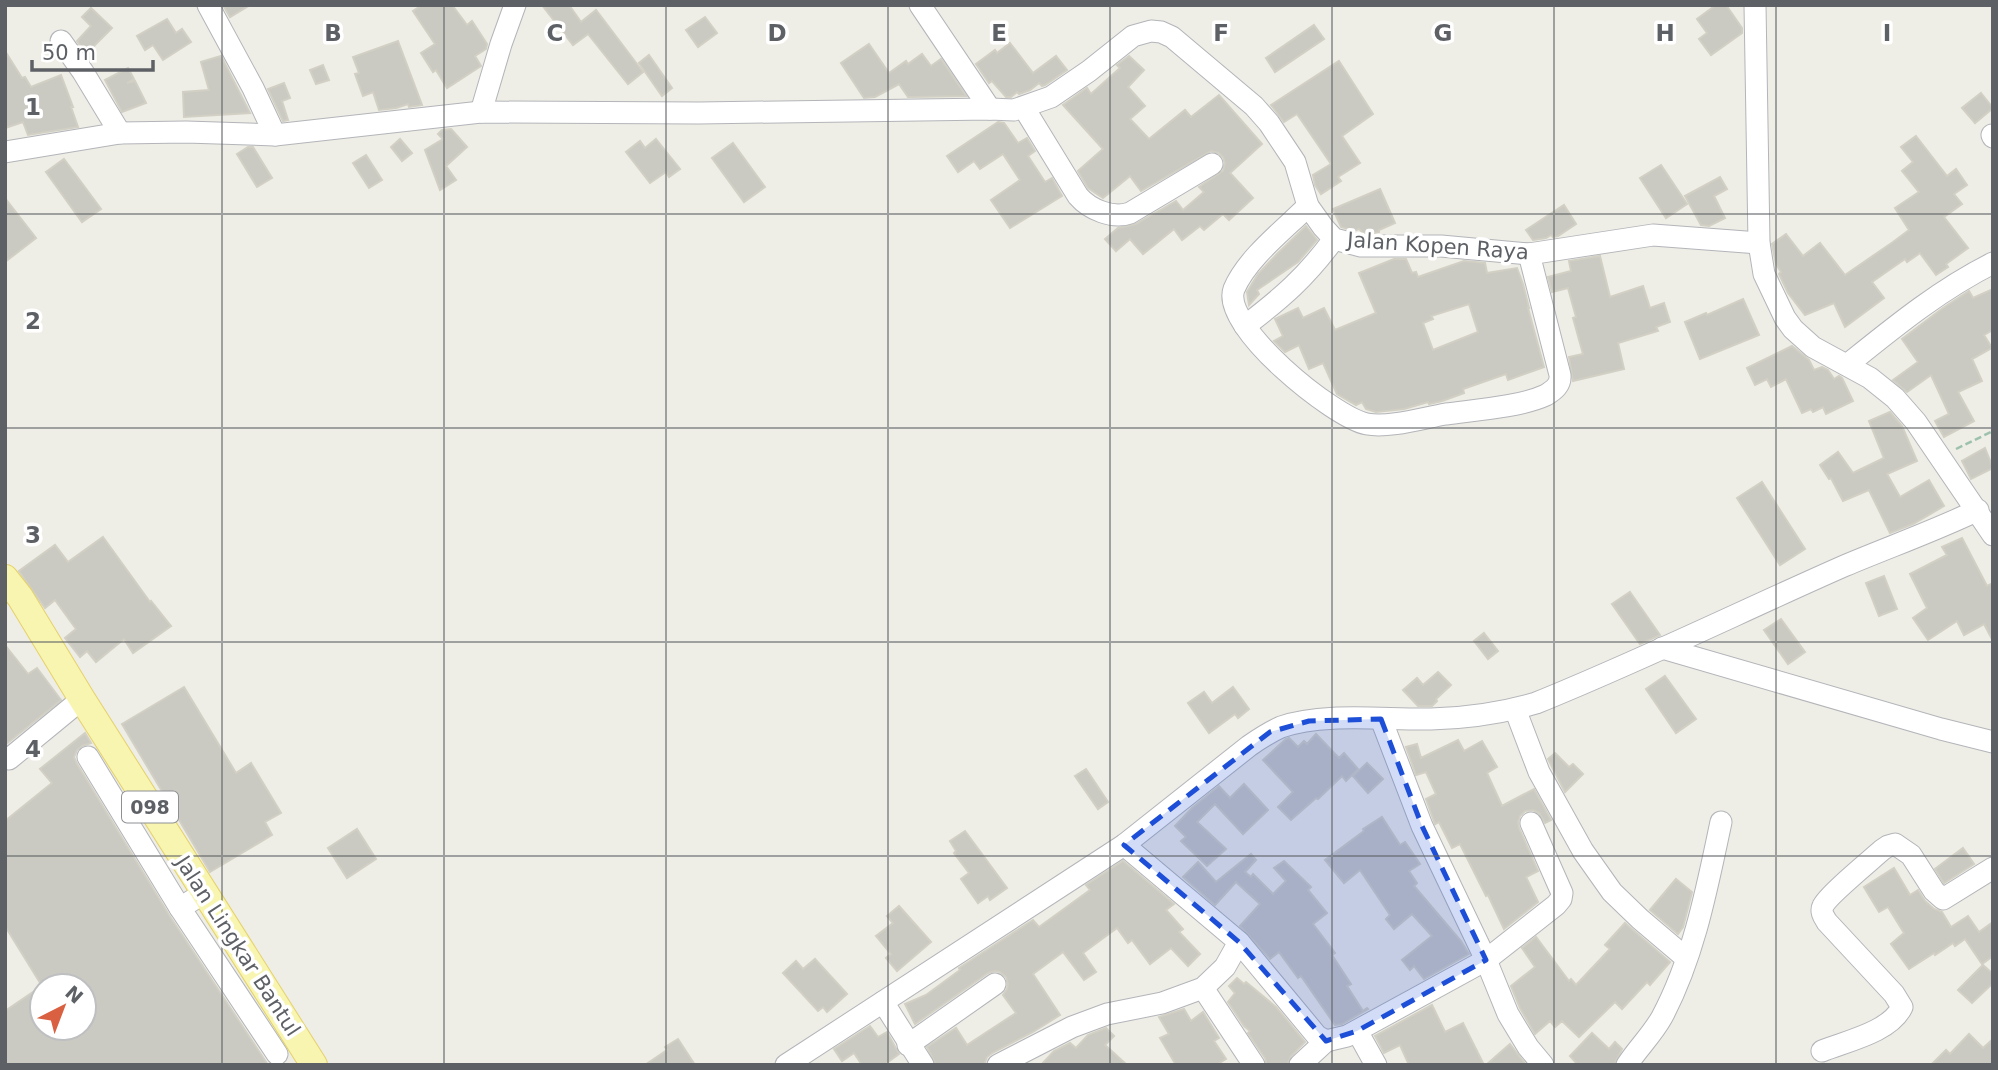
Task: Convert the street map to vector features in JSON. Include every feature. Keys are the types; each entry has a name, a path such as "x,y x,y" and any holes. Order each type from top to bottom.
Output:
{"main road":[{"name":"Jalan Lingkar Bantul","path":"5,578 20,597 314,1065"}],"street":[{"path":"208,5 275,135"},
{"path":"481,112 500,44 515,5"},
{"path":"920,5 990,109"},
{"path":"1755,5 1759,243 1764,274 1785,318 1801,338 1870,378 1895,398 1916,422 1993,535"},
{"name":"Jalan Kopen Raya","path":"7,149 120,133 275,135 481,112 1014,110 1051,97 1133,36 1161,32 1178,42 1254,106 1269,123 1296,162 1308,206 1334,239 1361,246 1441,246 1529,254 1653,235 1759,243"},
{"path":"61,41 120,133"},
{"path":"1024,108 1078,196 1089,207 1112,214 1120,216 1130,213 1212,164"},
{"path":"1308,206 1252,261 1233,291 1233,302 1245,326 1262,350 1326,402 1366,424 1387,424 1529,400 1551,392 1559,384 1560,377 1529,254"},
{"path":"1245,326 1291,290 1334,239"},
{"path":"1847,365 1934,298 1993,263"},
{"path":"786,1065 1124,845 1270,732 1309,720 1433,719 1479,716 1515,709 1559,694 1978,510"},
{"path":"1662,648 1993,742"},
{"path":"9,759 82,699"},
{"path":"1515,709 1539,772 1583,851 1612,892 1686,958"},
{"path":"1381,719 1422,826 1514,1025 1541,1064"},
{"path":"88,757 180,908 276,1054"},
{"path":"1628,1065 1662,1017 1686,958 1706,890 1721,822"},
{"path":"1300,1065 1326,1041 1357,1031 1486,960 1556,905 1562,893 1531,823"},
{"path":"1822,1051 1882,1028 1898,1016 1902,1007 1894,994 1827,922 1822,914 1822,906 1882,850 1895,844 1911,855 1934,891 1943,898 1993,868"},
{"path":"1124,845 1239,942 1312,1031 1326,1041"},
{"path":"180,908 204,893"},
{"path":"1006,1063 1072,1027 1107,1014 1163,1003 1203,988 1225,967 1239,942"},
{"path":"908,1045 995,984"},
{"path":"1203,988 1254,1065"},
{"path":"883,1002 923,1065"},
{"path":"1357,1031 1376,1065"}],"path":[{"path":"1940,457 1993,431"}],"highlighted area":[{"path":"1381,719 1422,826 1486,960 1357,1031 1326,1041 1239,942 1124,845 1270,732 1309,721"}],"building":[{"path":"223,5 250,5 230,17"},
{"path":"422,5 452,5 467,25 472,21 487,44 486,49 475,56 481,66 447,88 421,53 435,44 413,11"},
{"path":"542,5 569,5 581,22 596,10 643,72 628,84 588,34 573,45"},
{"path":"1716,5 1726,5 1742,28 1742,33 1711,55 1699,39 1707,33 1697,19"},
{"path":"91,8 112,28 86,54 77,41 91,26 82,17"},
{"path":"705,17 717,33 698,47 686,30"},
{"path":"167,19 176,33 182,29 191,42 163,60 153,45 145,50 137,36"},
{"path":"1314,25 1324,39 1275,72 1266,58"},
{"path":"398,41 422,105 409,107 408,104 379,110 373,92 363,96 355,74 359,73 353,57"},
{"path":"1010,43 1033,73 1056,56 1067,70 1045,85 1039,83 1030,90 1006,97 992,81 989,83 976,64"},
{"path":"869,44 889,73 922,54 931,66 941,59 966,96 908,97 899,84 875,97 864,98 841,63"},
{"path":"5,51 31,87 61,75 78,127 28,135 23,122 5,128"},
{"path":"649,55 672,88 662,96 639,63"},
{"path":"221,56 250,113 184,117 183,92 209,90 201,62"},
{"path":"1129,56 1144,70 1128,87 1145,106 1130,119 1149,139 1185,110 1191,117 1219,95 1262,144 1230,173 1253,198 1229,220 1223,214 1204,230 1200,226 1182,240 1174,229 1143,254 1130,239 1116,251 1105,239 1118,228 1136,224 1176,201 1183,210 1204,192 1199,187 1223,171 1225,163 1219,153 1211,151 1141,191 1130,176 1103,198 1088,188 1078,171 1103,149 1063,105 1087,88 1091,94 1120,68 1117,65"},
{"path":"1339,61 1373,114 1342,136 1360,163 1338,177 1341,181 1321,194 1313,175 1331,164 1297,114 1284,122 1271,105"},
{"path":"323,65 329,80 316,84 310,70"},
{"path":"128,68 134,79 127,83 135,81 146,103 122,112 105,80"},
{"path":"284,83 290,98 282,101 288,120 283,121 268,89"},
{"path":"1981,93 1993,108 1975,123 1962,108"},
{"path":"998,122 1004,123 1018,143 1027,138 1035,151 1028,156 1045,182 1052,178 1062,196 1010,228 991,200 1020,180 1003,154 980,169 974,161 958,172 947,156"},
{"path":"451,129 467,147 446,166 456,180 440,190 425,150 443,139 438,134 442,130"},
{"path":"1916,136 1947,176 1956,169 1967,185 1954,194 1962,204 1944,217 1968,248 1936,275 1920,253 1907,262 1905,259 1872,282 1884,298 1845,327 1834,303 1805,315 1788,293 1779,274 1781,272 1776,264 1772,244 1786,234 1803,256 1820,243 1845,275 1909,230 1895,208 1919,192 1902,171 1913,162 1901,147"},
{"path":"400,139 412,153 402,161 391,147"},
{"path":"656,139 680,169 669,177 666,172 650,183 626,152 640,141 645,148"},
{"path":"733,143 765,187 744,202 712,158"},
{"path":"253,147 272,178 257,187 237,154"},
{"path":"366,155 382,180 369,188 353,163"},
{"path":"64,159 101,209 82,222 46,172"},
{"path":"1661,165 1687,204 1666,218 1640,178"},
{"path":"1720,177 1727,189 1714,196 1725,218 1709,226 1701,225 1685,196"},
{"path":"1380,189 1395,223 1376,233 1363,233 1359,229 1354,231 1341,227 1333,209"},
{"path":"5,198 36,238 5,262"},
{"path":"1564,205 1576,224 1558,236 1533,240 1526,230"},
{"path":"1306,226 1317,240 1298,262 1257,290 1259,294 1249,305 1247,292 1258,274"},
{"path":"1600,256 1610,297 1643,286 1650,308 1664,303 1670,322 1656,327 1658,331 1618,343 1624,369 1573,381 1569,357 1583,354 1573,318 1576,317 1568,288 1552,292 1548,277 1571,271 1569,261"},
{"path":"1394,259 1406,259 1412,273 1416,272 1418,277 1464,261 1485,263 1487,273 1517,268 1544,367 1508,380 1506,374 1463,389 1464,393 1429,404 1428,402 1404,409 1376,412 1366,409 1362,402 1356,405 1337,394 1323,363 1309,369 1299,345 1285,352 1274,341 1283,336 1275,319 1298,308 1303,318 1324,308 1335,330 1376,313 1359,273","holes":["1469,304 1478,332 1433,350 1423,323 1433,319 1431,316"]},
{"path":"1993,289 1993,330 1984,335 1992,348 1972,359 1982,381 1958,392 1974,421 1944,437 1935,421 1949,414 1931,375 1907,392 1893,380 1918,362 1902,339 1969,291 1973,298"},
{"path":"1743,299 1759,335 1700,359 1685,322"},
{"path":"1792,346 1809,360 1814,370 1822,367 1828,370 1834,379 1839,376 1842,378 1853,401 1826,414 1823,407 1802,413 1786,379 1771,387 1767,379 1755,385 1747,368"},
{"path":"1890,412 1902,426 1917,461 1887,474 1900,497 1929,480 1944,506 1913,524 1890,533 1869,490 1843,501 1831,478 1829,479 1820,465 1838,452 1853,473 1884,458 1869,421"},
{"path":"1985,448 1993,468 1971,479 1962,461"},
{"path":"1762,482 1805,549 1780,565 1737,498"},
{"path":"103,537 150,602 171,626 133,653 124,639 96,662 87,651 80,657 65,638 76,629 55,600 45,608 19,571 55,545 68,562"},
{"path":"1962,538 1987,586 1993,583 1993,641 1984,624 1964,635 1957,621 1928,640 1913,618 1927,608 1910,574 1947,555 1942,547"},
{"path":"1884,576 1897,609 1879,616 1866,583"},
{"path":"1630,592 1660,635 1640,644 1612,604"},
{"path":"1781,619 1805,652 1788,664 1764,630"},
{"path":"1484,633 1498,651 1488,659 1474,641"},
{"path":"5,645 28,674 37,668 61,700 5,745"},
{"path":"1438,672 1451,685 1432,706 1418,706 1403,690 1417,678 1423,685"},
{"path":"1665,676 1696,719 1676,733 1646,689"},
{"path":"184,687 236,773 251,763 281,813 265,822 272,835 210,872 122,724"},
{"path":"1233,687 1249,709 1238,718 1235,714 1209,733 1188,703 1204,692 1212,703"},
{"path":"85,733 91,743 77,750 74,757 77,764 169,915 268,1065 5,1065 5,1011 28,995 28,1042 98,1042 98,972 33,972 5,926 5,821 52,783 40,769"},
{"path":"1316,734 1339,758 1344,753 1358,769 1346,781 1342,776 1291,820 1278,807 1293,792 1263,760 1286,739 1289,738 1298,747 1304,741 1307,744"},
{"path":"1458,740 1464,751 1482,741 1497,767 1487,773 1502,806 1534,789 1551,820 1545,823 1539,813 1533,810 1525,811 1520,816 1519,828 1538,871 1526,877 1538,902 1504,929 1460,844 1452,848 1439,822 1435,824 1426,799 1436,794 1426,772 1416,775 1406,747 1417,744 1421,758"},
{"path":"1555,753 1569,767 1573,764 1583,774 1565,792 1548,759"},
{"path":"1367,763 1383,779 1368,793 1353,776"},
{"path":"1086,769 1108,802 1098,809 1075,776"},
{"path":"1244,784 1268,810 1243,834 1215,804 1197,822 1226,849 1207,866 1181,841 1186,837 1175,826 1219,786 1230,798"},
{"path":"1382,817 1400,845 1405,842 1420,864 1409,871 1417,883 1414,886 1469,954 1424,979 1414,966 1410,970 1402,960 1432,936 1412,914 1394,929 1386,919 1390,915 1360,870 1344,883 1325,860"},
{"path":"357,829 376,859 347,878 328,848"},
{"path":"965,831 1007,888 990,900 988,896 978,903 961,879 969,873 954,853 956,851 950,841"},
{"path":"1963,848 1974,864 1944,883 1935,869"},
{"path":"1251,854 1256,860 1245,872 1251,877 1253,874 1273,894 1286,881 1274,868 1284,861 1311,887 1308,890 1327,913 1313,924 1335,953 1332,955 1351,984 1347,986 1363,1011 1368,1009 1342,1024 1335,1025 1301,976 1298,978 1279,952 1270,959 1240,926 1260,904 1236,882 1215,905 1183,877 1198,862 1216,882"},
{"path":"1123,861 1174,904 1166,910 1183,929 1179,932 1200,954 1188,966 1171,948 1150,964 1132,940 1128,943 1117,928 1083,953 1096,972 1084,980 1063,952 1033,974 1060,1015 992,1053 984,1065 936,1065 927,1047 956,1028 967,1045 1016,1013 1003,995 1008,984 1006,977 1000,972 988,973 915,1024 905,1004 926,995 960,970 959,968 1033,920 1039,927 1090,890 1086,885"},
{"path":"1894,868 1910,895 1918,890 1925,901 1942,912 1951,927 1968,916 1979,932 1993,922 1993,956 1982,964 1965,939 1955,946 1953,943 1935,955 1934,953 1909,969 1891,944 1904,933 1888,907 1879,912 1864,887"},
{"path":"1676,879 1692,892 1683,927 1678,934 1650,910"},
{"path":"899,906 931,942 897,971 886,958 891,954 876,936 893,923 887,916"},
{"path":"1625,923 1670,962 1650,985 1647,982 1622,1009 1615,1002 1579,1037 1562,1021 1555,1027 1550,1021 1535,1034 1511,986 1535,967 1522,948 1536,937 1569,981 1571,979 1576,985 1610,949 1605,945"},
{"path":"815,959 847,994 827,1012 823,1007 818,1011 783,973 796,961 803,969"},
{"path":"1983,965 1993,974 1993,983 1972,1003 1958,990"},
{"path":"1237,978 1244,984 1246,982 1276,1007 1305,1042 1291,1056 1287,1065 1267,1065 1248,1033 1250,1031 1228,1002 1235,993 1229,986"},
{"path":"1432,1005 1445,1032 1463,1023 1484,1065 1409,1065 1400,1045 1384,1053 1375,1036"},
{"path":"1184,1009 1191,1021 1203,1012 1219,1038 1214,1041 1226,1059 1216,1065 1176,1065 1160,1038 1169,1034 1159,1017"},
{"path":"870,1026 878,1037 887,1032 899,1054 884,1065 862,1065 854,1053 842,1061 834,1049"},
{"path":"1106,1028 1114,1036 1105,1045 1127,1065 1041,1065 1054,1051 1070,1043 1076,1048 1088,1035"},
{"path":"1592,1033 1609,1049 1615,1042 1622,1049 1614,1065 1578,1065 1570,1056"},
{"path":"1969,1034 1983,1048 1993,1039 1993,1065 1931,1065 1946,1050 1950,1054"},
{"path":"678,1039 695,1065 645,1065 667,1050 665,1047"},
{"path":"1510,1044 1526,1065 1486,1065"}]}
